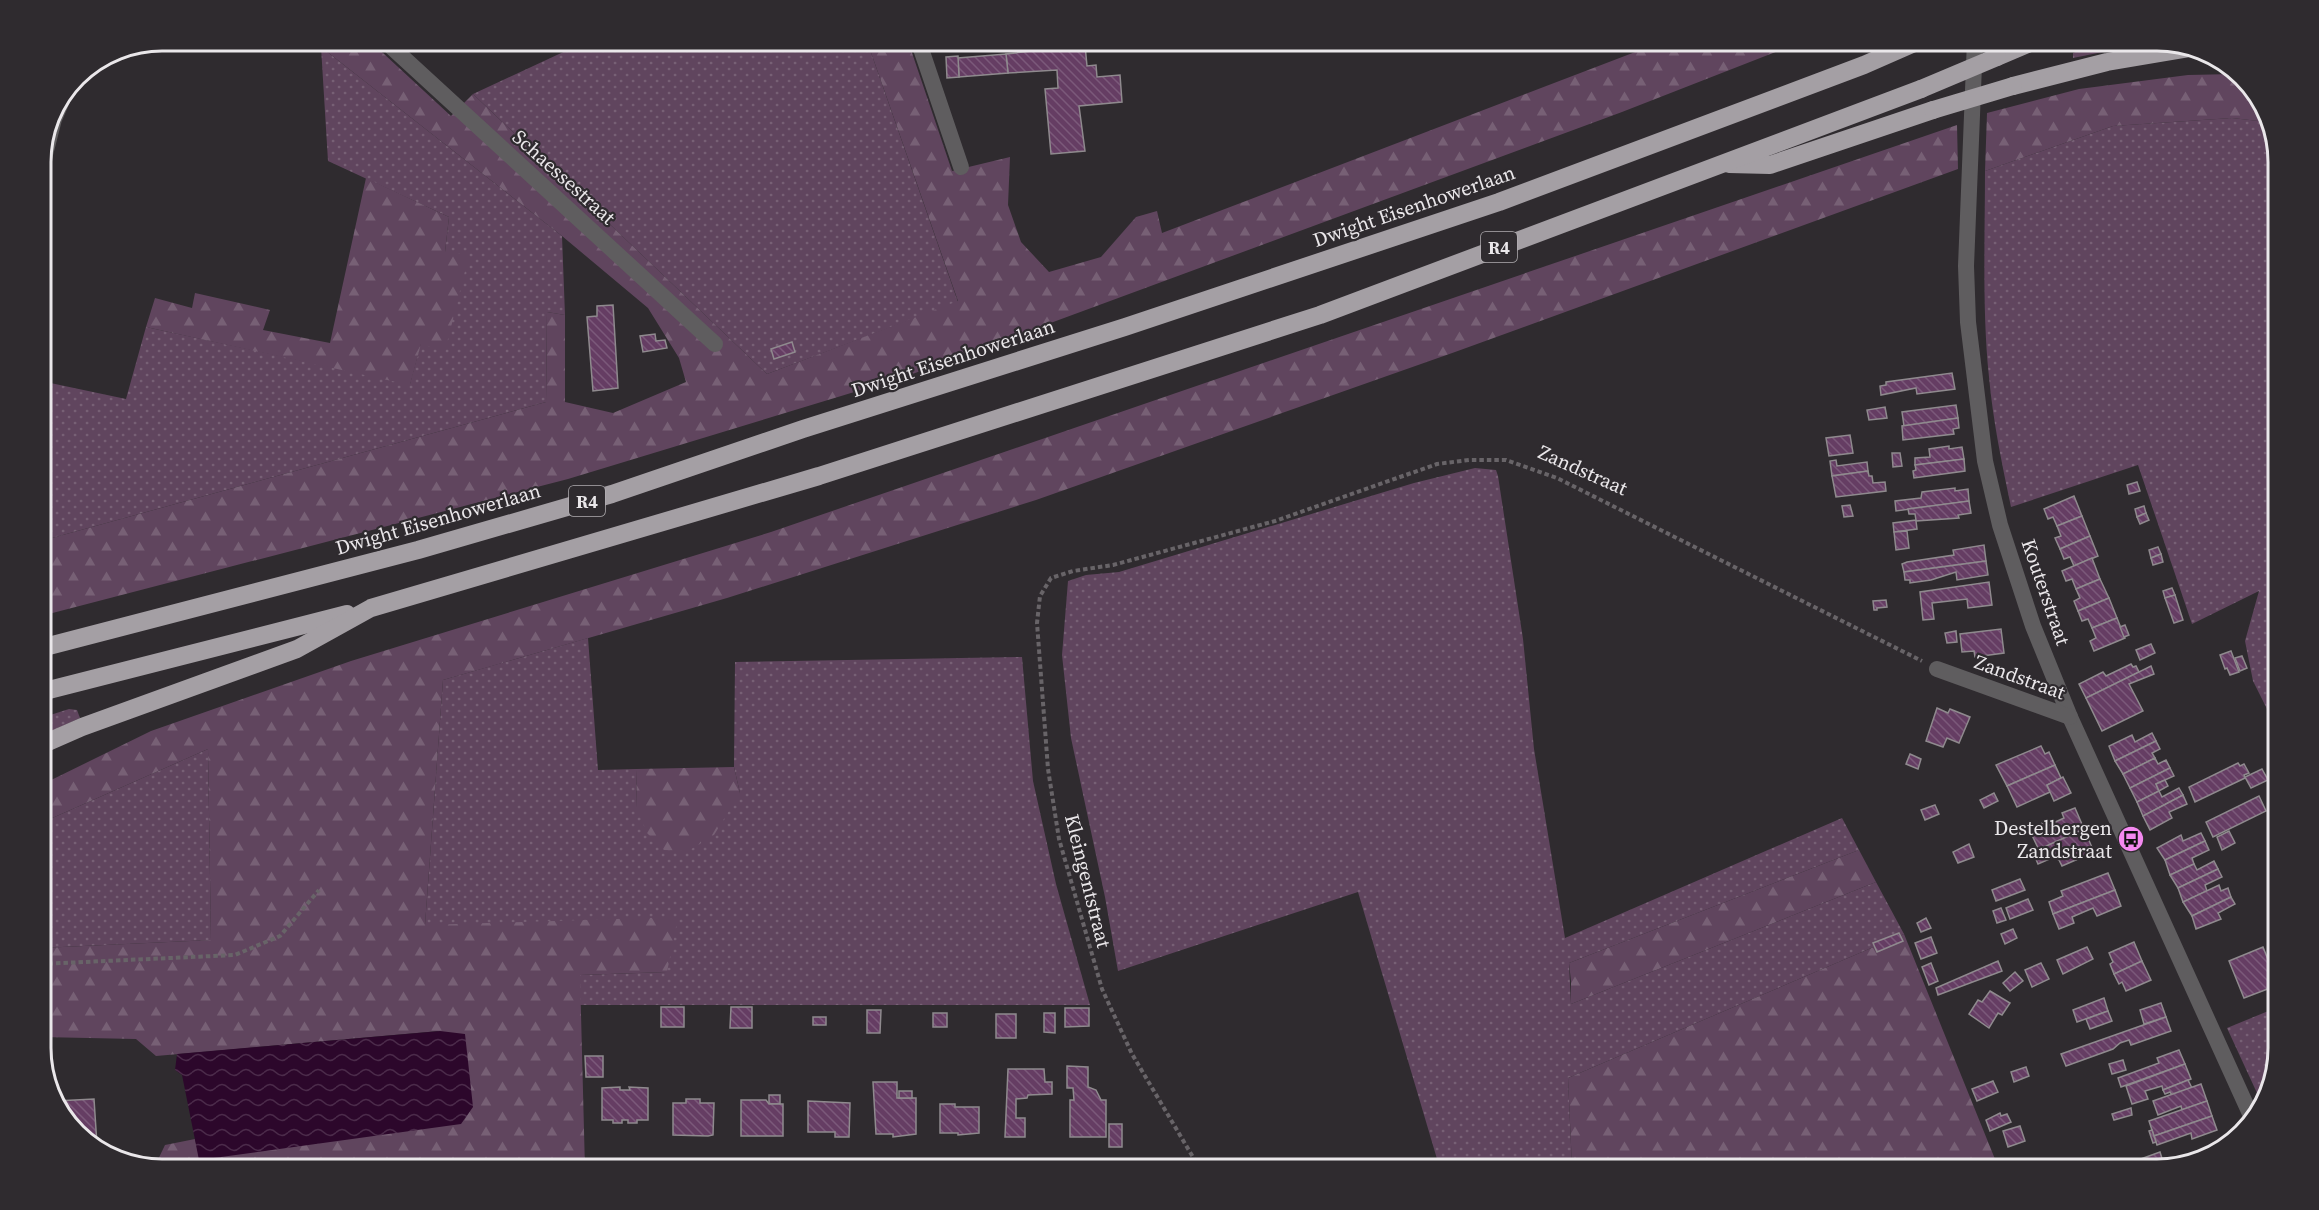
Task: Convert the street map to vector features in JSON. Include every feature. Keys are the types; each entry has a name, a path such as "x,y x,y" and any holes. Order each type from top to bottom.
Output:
{"highway":[{"path":"1864,65 1874,51"},
{"name":"R4","path":"1864,65 1896,51"},
{"name":"R4","path":"51,689 371,608 819,476 1320,315 1921,89 2011,51"},
{"path":"1718,164 1770,165 1933,110 2013,86 2107,62 2169,52"},
{"name":"Dwight Eisenhowerlaan","path":"51,645 418,550 612,494 803,429 1125,327 1488,206 1864,65"},
{"path":"51,741 82,727 297,649 371,608"}],"street":[{"name":"Schaessestraat","path":"396,51 715,344"},
{"path":"922,51 961,167"},
{"name":"Kouterstraat","path":"1975,51 1966,266 1968,322 1985,461 2000,525 2030,615 2070,717 2249,1111"},
{"name":"Zandstraat","path":"1937,669 2070,717"}],"path":[{"name":"Zandstraat","path":"1051,578 1073,571 1113,565 1275,521 1437,464 1469,460 1506,460 1557,478 1937,669"},
{"name":"Kleingentstraat","path":"1051,578 1040,596 1037,623 1047,769 1059,839 1102,989 1132,1054 1194,1159"},
{"path":"51,964 235,955 280,936 319,890"}],"green space":[{"path":"321,51 326,51 562,236 565,315 547,312 546,402 51,538 51,383 126,399 146,327 410,384 445,252 449,217 328,161"},
{"path":"326,51 381,51 451,116 473,94 767,374 958,301 870,51 911,51 952,171 1010,157 1008,205 1021,242 1049,272 1101,257 1136,217 1157,211 1162,233 1638,51 1778,51 1622,112 907,376 568,479 51,613 51,538 546,402 547,312 565,315 565,402 613,413 686,382 679,358 648,308 562,236"},
{"path":"565,51 870,51 958,302 767,374 473,94"},
{"path":"2078,51 2108,51 2073,58 2073,53"},
{"path":"2225,74 2241,89 2260,121 2232,118 2113,126 1985,171 1987,113 2079,89 2188,75"},
{"path":"2232,118 2260,121 2266,140 2268,155 2268,711 2253,681 2245,641 2259,591 2192,624 2138,465 2011,507 1995,426 1985,326 1985,171 2113,126"},
{"path":"1957,125 1958,169 1455,352 1036,500 727,598 443,680 425,925 678,917 667,972 580,975 585,1159 202,1159 439,1031 156,1056 136,1039 51,1037 51,948 211,940 208,749 51,819 51,780 151,731 351,661 771,532"},
{"path":"366,178 449,217 445,252 469,255 445,351 421,344 410,385 146,327 155,298 192,308 195,293 270,310 263,330 330,343"},
{"path":"1475,468 1496,470 1498,476 1523,639 1534,749 1565,938 1842,818 1859,850 1569,963 1571,1004 1876,882 1904,934 1568,1078 1572,1159 1437,1159 1358,892 1118,971 1105,897 1071,738 1062,655 1068,581 1086,575 1119,572 1414,483"},
{"path":"588,638 598,770 636,769 637,808 740,793 734,767 735,662 1022,657 1033,781 1056,884 1090,1005 580,1005 580,975 667,972 425,925 443,680"},
{"path":"69,709 77,710 80,718 51,731 51,715"},
{"path":"208,749 211,940 51,948 51,819"},
{"path":"734,767 740,793 714,835 688,851 664,850 647,833 637,808 636,769"},
{"path":"1859,850 1876,882 1571,1004 1569,963"},
{"path":"1904,934 1995,1159 1572,1159 1568,1078"},
{"path":"2268,1011 2268,1055 2258,1095 2227,1028"},
{"path":"195,1139 200,1159 158,1159 165,1145"}],"water":[{"path":"440,1031 465,1034 473,1107 461,1124 199,1159 182,1075 175,1070 177,1054"}],"building":[{"path":"1032,51 1086,51 1087,66 1096,65 1097,77 1120,75 1122,102 1079,106 1085,151 1051,154 1045,89 1058,88 1057,70 1008,73 1006,54"},
{"path":"1006,54 1008,73 959,77 958,58"},
{"path":"958,56 959,77 947,78 946,57"},
{"path":"613,305 618,388 593,391 587,317 597,316 597,306"},
{"path":"655,334 656,341 665,340 667,348 643,352 640,336"},
{"path":"792,342 795,352 774,359 771,349"},
{"path":"1952,373 1955,389 1917,394 1916,388 1881,395 1880,386 1886,385 1886,382"},
{"path":"1956,405 1958,418 1904,426 1902,412"},
{"path":"1885,407 1887,418 1869,420 1867,410"},
{"path":"1958,418 1959,428 1953,429 1954,434 1903,440 1902,426"},
{"path":"1850,435 1853,453 1829,456 1826,438"},
{"path":"1949,446 1949,449 1962,447 1964,459 1915,465 1915,458 1930,457 1929,449"},
{"path":"1892,453 1900,453 1902,466 1893,467"},
{"path":"1964,459 1965,471 1914,478 1915,465"},
{"path":"1836,460 1837,466 1867,462 1868,471 1832,476 1830,461"},
{"path":"1868,471 1873,483 1885,482 1886,491 1836,497 1832,476"},
{"path":"2137,482 2140,491 2129,494 2127,485"},
{"path":"1955,488 1955,491 1968,489 1969,501 1896,511 1895,501 1921,498 1922,492"},
{"path":"2074,496 2082,516 2057,526 2053,517 2048,519 2044,509"},
{"path":"1969,501 1971,513 1958,515 1959,518 1916,521 1917,529 1894,532 1893,523 1916,520 1915,514 1909,514 1908,509"},
{"path":"1850,505 1853,516 1844,517 1842,506"},
{"path":"2144,506 2146,513 2137,517 2135,509"},
{"path":"2146,513 2149,520 2140,524 2137,517"},
{"path":"2082,516 2090,536 2060,549 2055,538 2061,536 2057,526"},
{"path":"1907,531 1909,548 1896,550 1894,532"},
{"path":"2090,536 2098,556 2074,566 2070,557 2064,559 2060,549"},
{"path":"1984,545 1986,561 1904,572 1902,564 1907,562 1954,555 1953,550"},
{"path":"2158,547 2161,554 2151,558 2149,550"},
{"path":"2161,554 2163,562 2153,565 2151,558"},
{"path":"2092,558 2100,579 2076,589 2072,579 2066,581 2062,571"},
{"path":"1986,561 1988,575 1957,580 1956,572 1931,580 1910,583 1910,580 1905,580 1904,572"},
{"path":"2100,579 2109,598 2078,611 2074,601 2080,598 2076,589"},
{"path":"1989,582 1992,605 1968,608 1967,599 1932,603 1934,619 1923,620 1920,592"},
{"path":"2172,588 2175,595 2165,598 2163,591"},
{"path":"2175,595 2183,620 2174,623 2165,598"},
{"path":"2109,598 2117,618 2092,628 2088,619 2082,621 2078,611"},
{"path":"1886,600 1887,607 1874,610 1873,601"},
{"path":"2117,618 2125,638 2094,651 2090,641 2096,638 2092,628"},
{"path":"2125,625 2129,635 2124,637 2120,627"},
{"path":"2001,629 2004,653 1975,657 1974,651 1962,652 1960,634"},
{"path":"1956,631 1957,642 1947,643 1945,633"},
{"path":"2151,644 2155,653 2140,660 2136,650"},
{"path":"2231,651 2239,672 2230,675 2220,655"},
{"path":"2242,656 2247,668 2240,671 2235,658"},
{"path":"2131,664 2133,667 2136,666 2139,672 2086,698 2079,684 2103,672 2106,676"},
{"path":"2151,666 2154,674 2129,684 2143,711 2102,731 2086,698"},
{"path":"1937,708 1948,713 1950,709 1970,717 1959,743 1947,738 1943,747 1926,741"},
{"path":"2152,733 2156,741 2115,761 2109,746 2132,735 2135,742"},
{"path":"2156,741 2160,749 2152,753 2155,758 2123,774 2115,761"},
{"path":"2041,746 2045,754 2049,752 2055,765 2007,786 1996,765"},
{"path":"1910,754 1921,759 1918,769 1906,764"},
{"path":"2155,758 2158,764 2166,760 2170,768 2130,788 2123,774"},
{"path":"2238,763 2240,766 2244,764 2249,773 2244,775 2245,778 2195,802 2189,787"},
{"path":"2055,765 2061,778 2047,785 2050,792 2017,807 2007,786"},
{"path":"2170,768 2174,776 2156,784 2159,791 2137,802 2130,788"},
{"path":"2262,769 2268,780 2251,788 2245,777"},
{"path":"2063,777 2071,793 2054,801 2047,785"},
{"path":"2165,780 2168,786 2159,791 2156,784"},
{"path":"2179,788 2183,795 2143,816 2137,802 2159,791 2162,797"},
{"path":"1994,793 1998,801 1984,808 1980,800"},
{"path":"2183,795 2187,804 2169,812 2172,818 2150,830 2143,816"},
{"path":"2259,796 2266,811 2213,837 2206,822"},
{"path":"1935,805 1939,814 1925,820 1921,810"},
{"path":"2075,808 2084,829 2039,850 2029,829 2045,822 2047,826 2064,818 2062,813"},
{"path":"2084,829 2094,852 2062,866 2054,857 2038,864 2033,852"},
{"path":"2229,831 2235,843 2222,850 2217,837"},
{"path":"2201,833 2205,841 2165,860 2157,848 2181,835 2183,841"},
{"path":"2205,841 2209,850 2192,858 2194,864 2170,875 2165,860"},
{"path":"1969,844 1974,857 1958,863 1953,852"},
{"path":"2214,861 2218,869 2178,888 2170,875 2194,864 2197,870"},
{"path":"2218,869 2222,877 2205,885 2207,891 2183,902 2178,888"},
{"path":"2108,873 2115,890 2053,914 2049,902 2063,896 2061,891"},
{"path":"2020,879 2025,890 1996,901 1992,890"},
{"path":"2219,885 2221,891 2228,888 2231,897 2192,916 2183,902"},
{"path":"2115,890 2121,906 2097,916 2093,908 2072,917 2074,923 2059,929 2053,914"},
{"path":"2231,897 2235,904 2218,913 2221,919 2196,929 2192,916"},
{"path":"2028,899 2033,910 2010,919 2006,908"},
{"path":"2001,908 2006,920 1997,923 1993,911"},
{"path":"1926,918 1931,928 1921,932 1917,923"},
{"path":"2013,929 2017,938 2005,944 2001,934"},
{"path":"1899,933 1903,941 1877,952 1873,943"},
{"path":"1931,937 1937,953 1921,959 1915,943"},
{"path":"2134,942 2142,961 2114,974 2110,964 2113,962 2109,953"},
{"path":"2087,947 2093,959 2063,974 2057,960"},
{"path":"2263,947 2268,960 2268,989 2244,998 2229,961"},
{"path":"1998,961 2002,971 1938,995 1936,988"},
{"path":"2142,961 2151,980 2126,991 2122,982 2119,984 2114,974"},
{"path":"1931,963 1938,981 1929,985 1922,967"},
{"path":"2041,963 2049,979 2032,987 2025,970"},
{"path":"2015,972 2023,981 2010,991 2003,983"},
{"path":"1990,991 2010,1003 2002,1015 1998,1013 1989,1028 1969,1014 1978,1000 1982,1002"},
{"path":"2104,998 2108,1011 2077,1022 2073,1010"},
{"path":"2161,1003 2166,1017 2144,1024 2140,1010"},
{"path":"661,1007 684,1007 684,1027 661,1027"},
{"path":"731,1007 752,1007 752,1028 730,1028"},
{"path":"1065,1008 1089,1008 1089,1026 1065,1027"},
{"path":"867,1010 881,1010 880,1033 867,1033"},
{"path":"2108,1011 2112,1021 2090,1029 2086,1019"},
{"path":"933,1013 947,1013 947,1027 933,1027"},
{"path":"1044,1013 1055,1013 1055,1033 1044,1032"},
{"path":"996,1014 1016,1014 1016,1038 996,1038"},
{"path":"813,1017 826,1017 826,1025 813,1025"},
{"path":"2166,1017 2171,1031 2131,1045 2129,1040 2120,1043 2113,1049 2066,1066 2061,1054"},
{"path":"2179,1050 2185,1064 2121,1087 2118,1078 2159,1063 2157,1058"},
{"path":"585,1056 603,1056 603,1077 586,1077"},
{"path":"2123,1060 2126,1070 2112,1074 2109,1064"},
{"path":"2185,1064 2191,1079 2163,1090 2162,1086 2145,1091 2148,1099 2132,1104 2126,1086"},
{"path":"1067,1066 1088,1067 1088,1087 1096,1090 1101,1100 1106,1100 1106,1137 1070,1137 1070,1100 1074,1100 1073,1088 1067,1088"},
{"path":"2026,1067 2029,1076 2014,1082 2011,1072"},
{"path":"1008,1069 1044,1069 1045,1082 1052,1082 1052,1094 1028,1095 1027,1098 1016,1099 1016,1118 1025,1118 1025,1137 1005,1137"},
{"path":"2188,1080 2192,1088 2172,1095 2170,1092 2165,1094 2163,1090"},
{"path":"1993,1081 1998,1092 1977,1101 1972,1089"},
{"path":"873,1082 897,1082 897,1098 916,1098 916,1134 893,1137 893,1134 876,1134"},
{"path":"2201,1084 2207,1101 2182,1110 2181,1106 2158,1115 2153,1101"},
{"path":"620,1087 620,1090 630,1090 629,1087 648,1088 648,1120 628,1123 628,1120 622,1120 622,1123 613,1123 613,1120 602,1120 602,1088"},
{"path":"899,1091 912,1091 912,1098 899,1098"},
{"path":"769,1095 780,1095 780,1104 769,1104"},
{"path":"94,1099 97,1137 78,1121 64,1101"},
{"path":"686,1099 700,1099 700,1103 714,1103 713,1135 673,1135 673,1103 686,1103"},
{"path":"741,1100 766,1100 769,1104 783,1104 783,1136 741,1136"},
{"path":"808,1101 850,1103 849,1137 835,1137 835,1132 808,1132"},
{"path":"2207,1101 2212,1116 2154,1136 2149,1121"},
{"path":"940,1104 955,1104 955,1107 979,1107 979,1133 958,1135 958,1133 940,1133"},
{"path":"2131,1108 2132,1115 2114,1120 2112,1114"},
{"path":"2000,1113 2001,1116 2007,1114 2011,1122 1990,1131 1986,1120"},
{"path":"2212,1116 2217,1130 2192,1139 2191,1133 2157,1145 2154,1136"},
{"path":"1109,1124 1122,1124 1122,1147 1109,1147"},
{"path":"2020,1126 2025,1141 2008,1147 2003,1131"},
{"path":"2152,1130 2156,1142 2153,1143 2149,1131"},
{"path":"2160,1152 2162,1159 2157,1159 2141,1159"}],"place":[{"name":"Destelbergen Zandstraat","path":"2131,839"}]}
